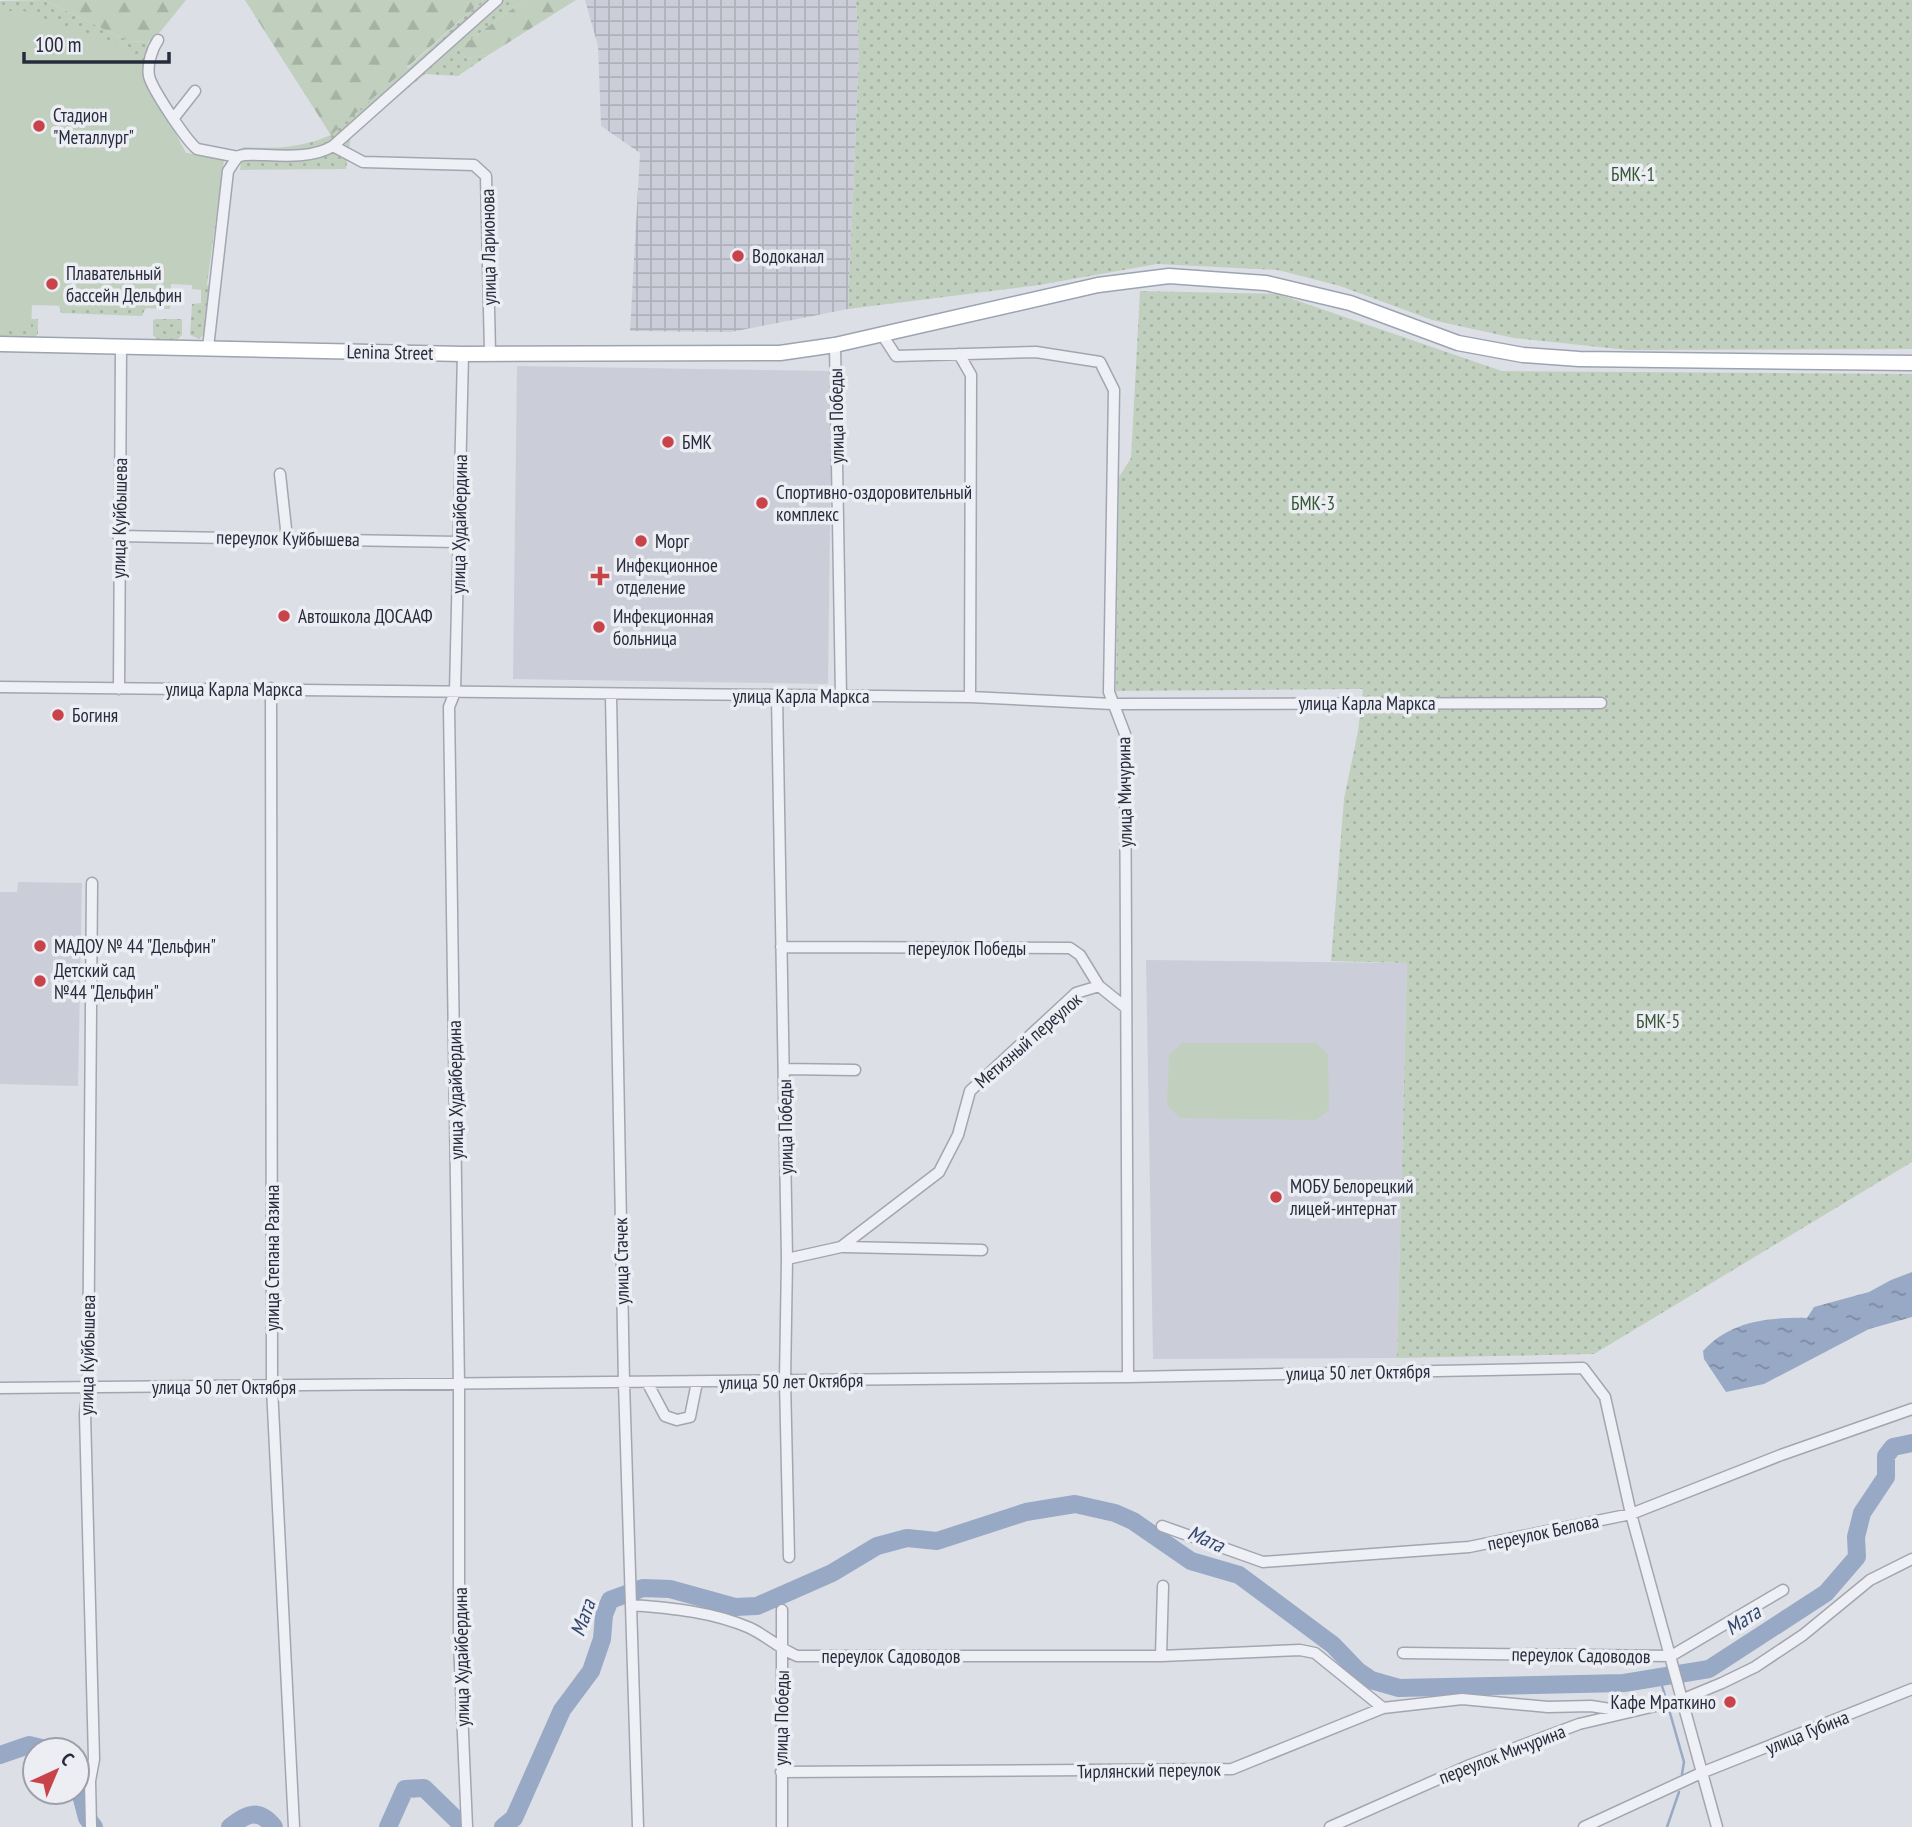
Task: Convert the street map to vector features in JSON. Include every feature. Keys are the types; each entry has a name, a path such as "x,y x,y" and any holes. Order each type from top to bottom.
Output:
{"main road":[{"name":"Lenina Street","path":"0,344 463,354 780,353 835,345 1098,285 1169,276 1266,283 1350,303 1458,343 1523,355 1593,360 1912,363"}],"street":[{"path":"158,40 152,49 149,77 173,119 197,149 239,157 247,154 312,156 332,146 497,0"},
{"path":"173,119 195,91"},
{"name":"улица Ларионова","path":"332,146 363,162 474,165 486,176 490,354"},
{"path":"208,348 228,172 239,157"},
{"name":"улица Мичурина","path":"881,333 896,356 1036,352 1100,362 1114,390 1109,692 1125,734 1128,1377"},
{"name":"улица Победы","path":"835,345 841,696"},
{"name":"улица Куйбышева","path":"119,689 121,347"},
{"name":"улица Худайбердина","path":"463,354 455,692 449,709 459,1640 467,1823"},
{"path":"959,354 971,375 970,697"},
{"path":"280,474 287,538"},
{"name":"переулок Куйбышева","path":"118,536 458,541"},
{"name":"улица Карла Маркса","path":"0,687 271,688 611,696 970,697 1112,704 1601,703"},
{"name":"улица Степана Разина","path":"271,688 272,1388 294,1827"},
{"name":"улица Стачек","path":"611,696 624,1382 638,1827"},
{"name":"улица Победы","path":"777,696 787,1259 785,1381 789,1556"},
{"name":"улица Куйбышева","path":"91,1827 90,1782 94,1759 85,1414 88,1388 92,883"},
{"name":"переулок Победы","path":"781,947 1070,948 1080,955 1099,986 1125,1007"},
{"name":"Метизный переулок","path":"787,1259 841,1247 939,1172 958,1135 970,1091 1076,993 1099,986"},
{"path":"784,1069 855,1070"},
{"path":"841,1247 982,1250"},
{"name":"улица 50 лет Октября","path":"0,1388 458,1386 1583,1368 1605,1396 1631,1514"},
{"path":"648,1382 665,1416 677,1420 690,1417 697,1382"},
{"name":"переулок Белова","path":"1162,1526 1263,1562 1469,1547 1631,1514 1781,1455 1912,1409"},
{"path":"1631,1514 1671,1656 1677,1701 1717,1827"},
{"path":"1677,1701 1755,1667 1803,1635 1870,1580 1912,1559"},
{"path":"1161,1656 1163,1586"},
{"name":"переулок Садоводов","path":"1403,1653 1671,1656 1783,1590"},
{"name":"переулок Садоводов","path":"632,1605 685,1608 712,1616 751,1629 782,1650 797,1656 1161,1656 1307,1651 1328,1663 1383,1708"},
{"name":"улица Победы","path":"782,1610 782,1827"},
{"name":"улица Губина","path":"1584,1827 1701,1773 1912,1689"},
{"name":"Тирлянский переулок","path":"781,1772 1231,1769 1383,1708 1462,1699 1548,1707 1591,1706 1629,1712"},
{"name":"переулок Мичурина","path":"1330,1827 1470,1765 1579,1724 1677,1701"}],"shaded area":[{"path":"585,0 856,0 859,53 848,309 731,332 630,331 640,153 601,126 598,46"},
{"path":"517,366 832,371 828,684 513,679"},
{"name":"Детский сад №44 \"Дельфин\"","path":"18,882 82,883 78,1086 0,1084 0,892 17,892"},
{"name":"МОБУ Белорецкий лицей-интернат","path":"1146,960 1407,963 1397,1358 1153,1359"}],"green space":[{"path":"44,0 128,41 148,42 145,78 186,153 224,159 207,285 210,286 204,334 199,339 190,335 192,304 201,303 201,290 192,289 192,263 0,34 0,1"},
{"path":"44,0 186,0 161,31 148,42 128,41"},
{"path":"245,0 260,0 408,68 483,0 524,0 458,49 467,59 490,54 458,76 425,74 351,135 346,169 240,170 243,147 288,147 331,135"},
{"path":"245,0 483,0 331,135"},
{"path":"524,0 576,0 490,54 467,59 458,49"},
{"name":"БМК-1","path":"856,0 1912,0 1912,349 1627,350 1514,338 1432,320 1340,286 1278,270 1157,264 1039,285 848,309 859,53"},
{"path":"21,10 129,49 186,153 224,159 206,286 171,284 170,309 32,305 31,328 0,327 0,12"},
{"path":"1140,291 1278,294 1502,371 1912,374 1912,1162 1594,1354 1397,1358 1407,963 1331,961 1344,799 1358,731 1363,689 1116,691 1119,477 1131,458"},
{"path":"0,303 31,319 38,319 38,334 35,337 0,336"},
{"path":"59,306 146,307 142,316 61,313"},
{"path":"182,319 182,335 177,340 157,339 153,335 153,320"},
{"path":"1182,1043 1316,1043 1328,1054 1329,1110 1316,1120 1180,1118 1167,1105 1169,1055"}],"water":[{"path":"1912,1272 1912,1317 1869,1329 1764,1384 1726,1392 1704,1359 1703,1351 1737,1327 1764,1320 1807,1318 1814,1307 1869,1292"}],"waterway":[{"name":"Мата","path":"503,1827 514,1818 562,1710 591,1671 602,1639 604,1615 610,1600 643,1588 670,1589 735,1607 757,1606 832,1573 877,1546 907,1538 937,1541 1026,1512 1075,1504 1115,1513 1133,1521 1191,1561 1239,1575 1333,1645 1358,1671 1371,1680 1399,1688 1624,1683 1709,1669 1826,1593 1857,1557 1856,1537 1862,1513 1886,1477 1886,1456 1893,1447 1912,1443"},
{"path":"1660,1679 1666,1699"},
{"path":"1668,1706 1684,1762 1682,1774"},
{"name":"Мата","path":"0,1755 21,1748"},
{"name":"Мата","path":"388,1827 405,1789 424,1788 464,1827"},
{"path":"1667,1827 1679,1792"},
{"name":"Мата","path":"84,1806 87,1818 94,1827"},
{"name":"Мата","path":"230,1827 242,1818 253,1815 263,1817 274,1827"}],"place":[{"name":"Стадион \"Металлург\"","path":"39,126"},
{"name":"Водоканал","path":"738,256"},
{"name":"Плавательный бассейн Дельфин","path":"52,284"},
{"name":"БМК","path":"668,442"},
{"name":"Спортивно-оздоровительный комплекс","path":"762,503"},
{"name":"Морг","path":"641,541"},
{"name":"Инфекционное отделение","path":"600,576"},
{"name":"Автошкола ДОСААФ","path":"284,616"},
{"name":"Инфекционная больница","path":"599,627"},
{"name":"Богиня","path":"58,715"},
{"name":"МАДОУ № 44 \"Дельфин\"","path":"40,946"},
{"name":"Детский сад №44 \"Дельфин\"","path":"40,981"},
{"name":"МОБУ Белорецкий лицей-интернат","path":"1276,1197"},
{"name":"Кафе Мраткино","path":"1730,1702"}],"park label":[{"name":"БМК-3","path":"1313,503"},
{"name":"БМК-5","path":"1658,1021"}]}
